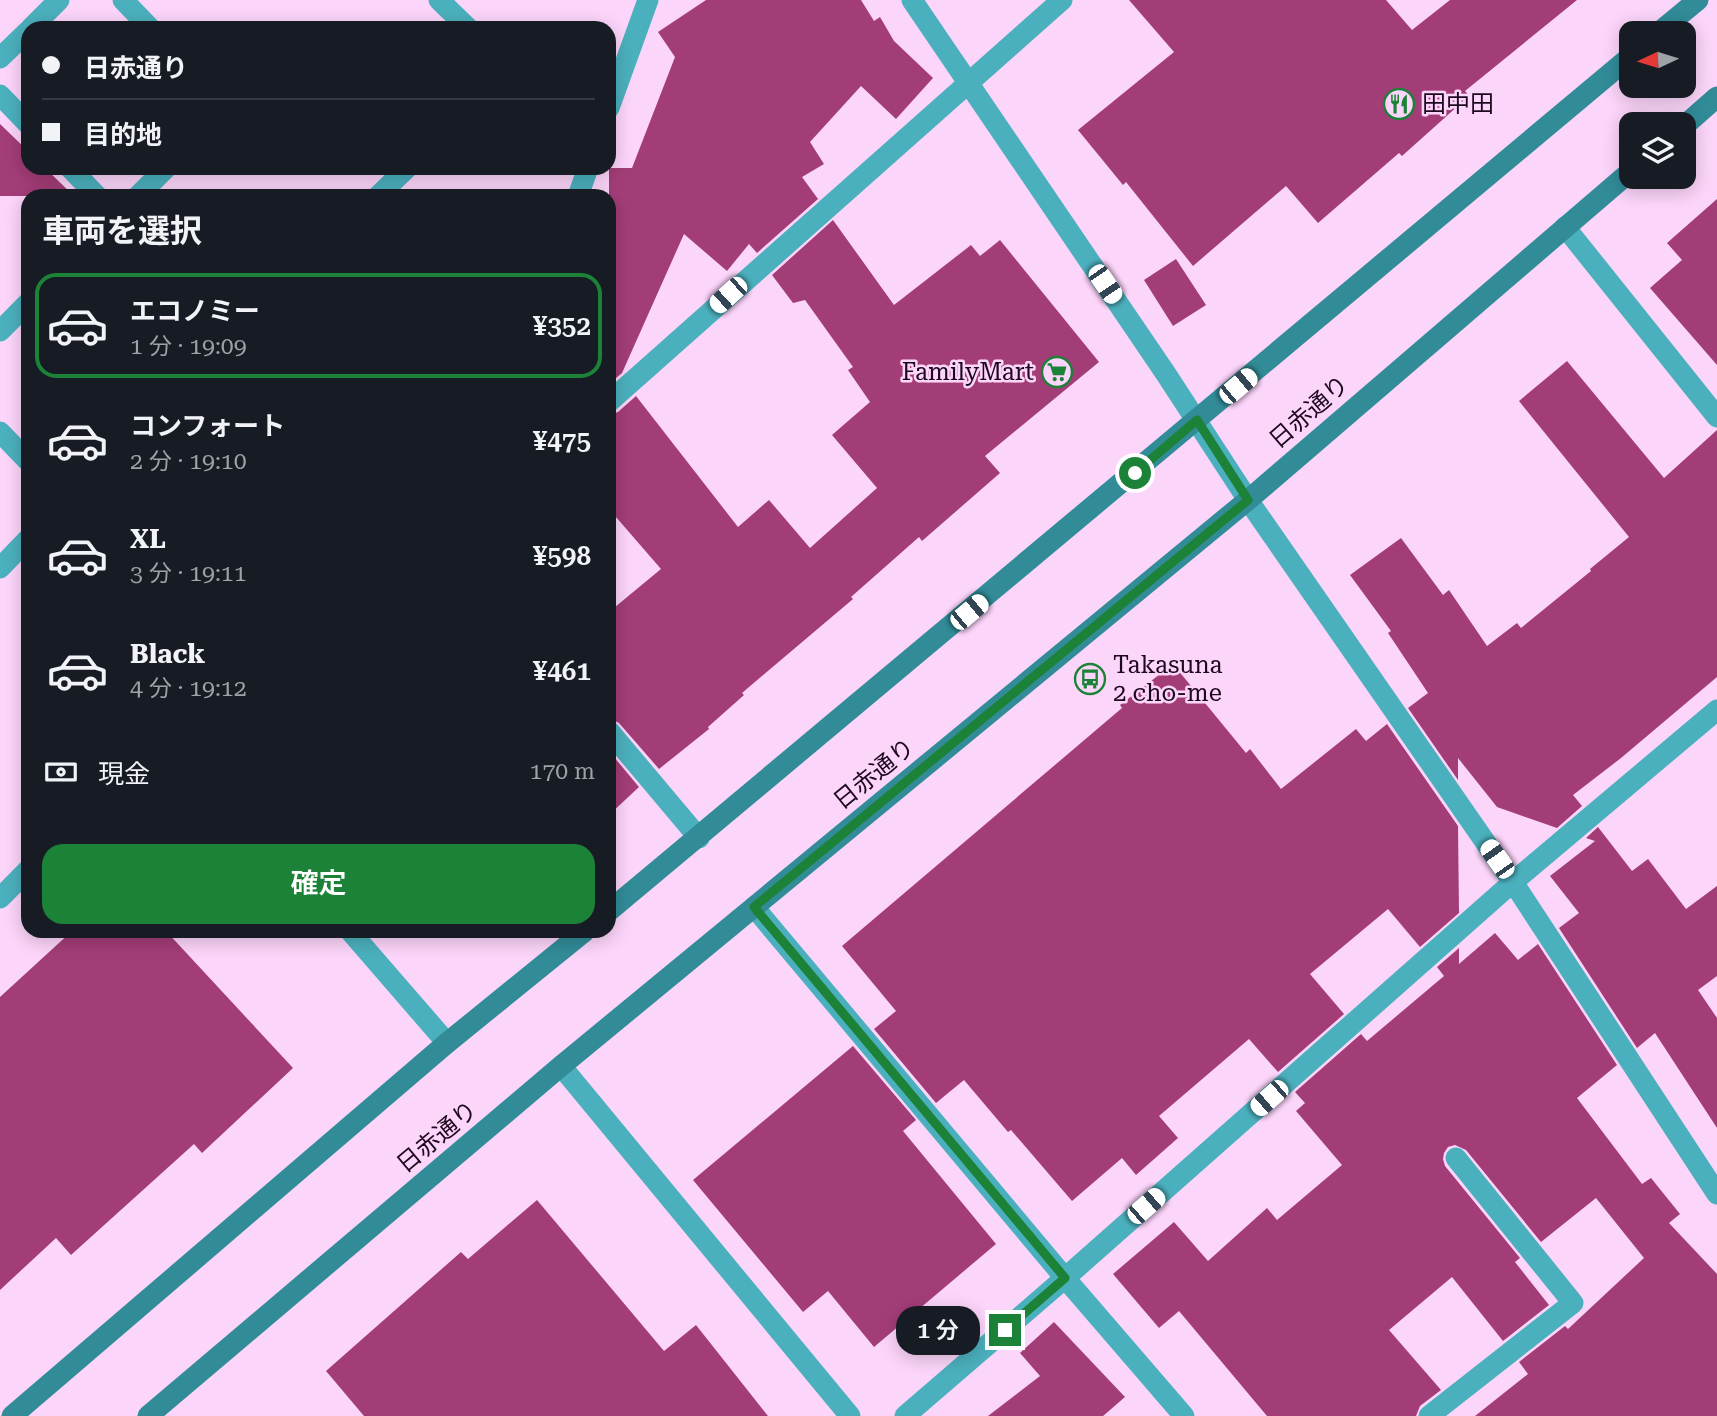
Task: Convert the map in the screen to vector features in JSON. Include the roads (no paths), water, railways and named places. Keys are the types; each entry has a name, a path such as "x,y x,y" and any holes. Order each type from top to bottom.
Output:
{"main road":[{"path":"1671,21 1690,3"},
{"path":"616,905 1619,66"},
{"path":"1696,115 1717,97"},
{"name":"日赤通り","path":"148,1416 561,1066 1248,500 1619,181"},
{"path":"12,1416 447,1043 576,938"}],"street":[{"path":"37,21 59,0"},
{"path":"123,0 143,21"},
{"path":"440,0 461,21"},
{"path":"616,89 648,0"},
{"path":"912,0 1197,420 1248,500 1513,882 1717,1194"},
{"path":"616,395 1062,0"},
{"path":"0,58 21,37"},
{"path":"0,94 21,116"},
{"path":"77,175 90,189"},
{"path":"145,189 159,175"},
{"path":"385,189 400,175"},
{"path":"1565,227 1717,417"},
{"path":"0,331 21,310"},
{"path":"0,432 21,454"},
{"path":"0,568 21,546"},
{"path":"905,1416 1513,882 1717,710"},
{"path":"616,739 699,838"},
{"path":"0,898 21,877"},
{"path":"754,907 1184,1416"},
{"path":"356,938 447,1043"},
{"path":"561,1066 850,1416"},
{"path":"1429,1416 1573,1303 1456,1158"}],"place":[{"name":"田中田","path":"1399,104"},
{"name":"FamilyMart","path":"1057,372"},
{"name":"Takasuna 2 cho-me","path":"1090,679"}]}
